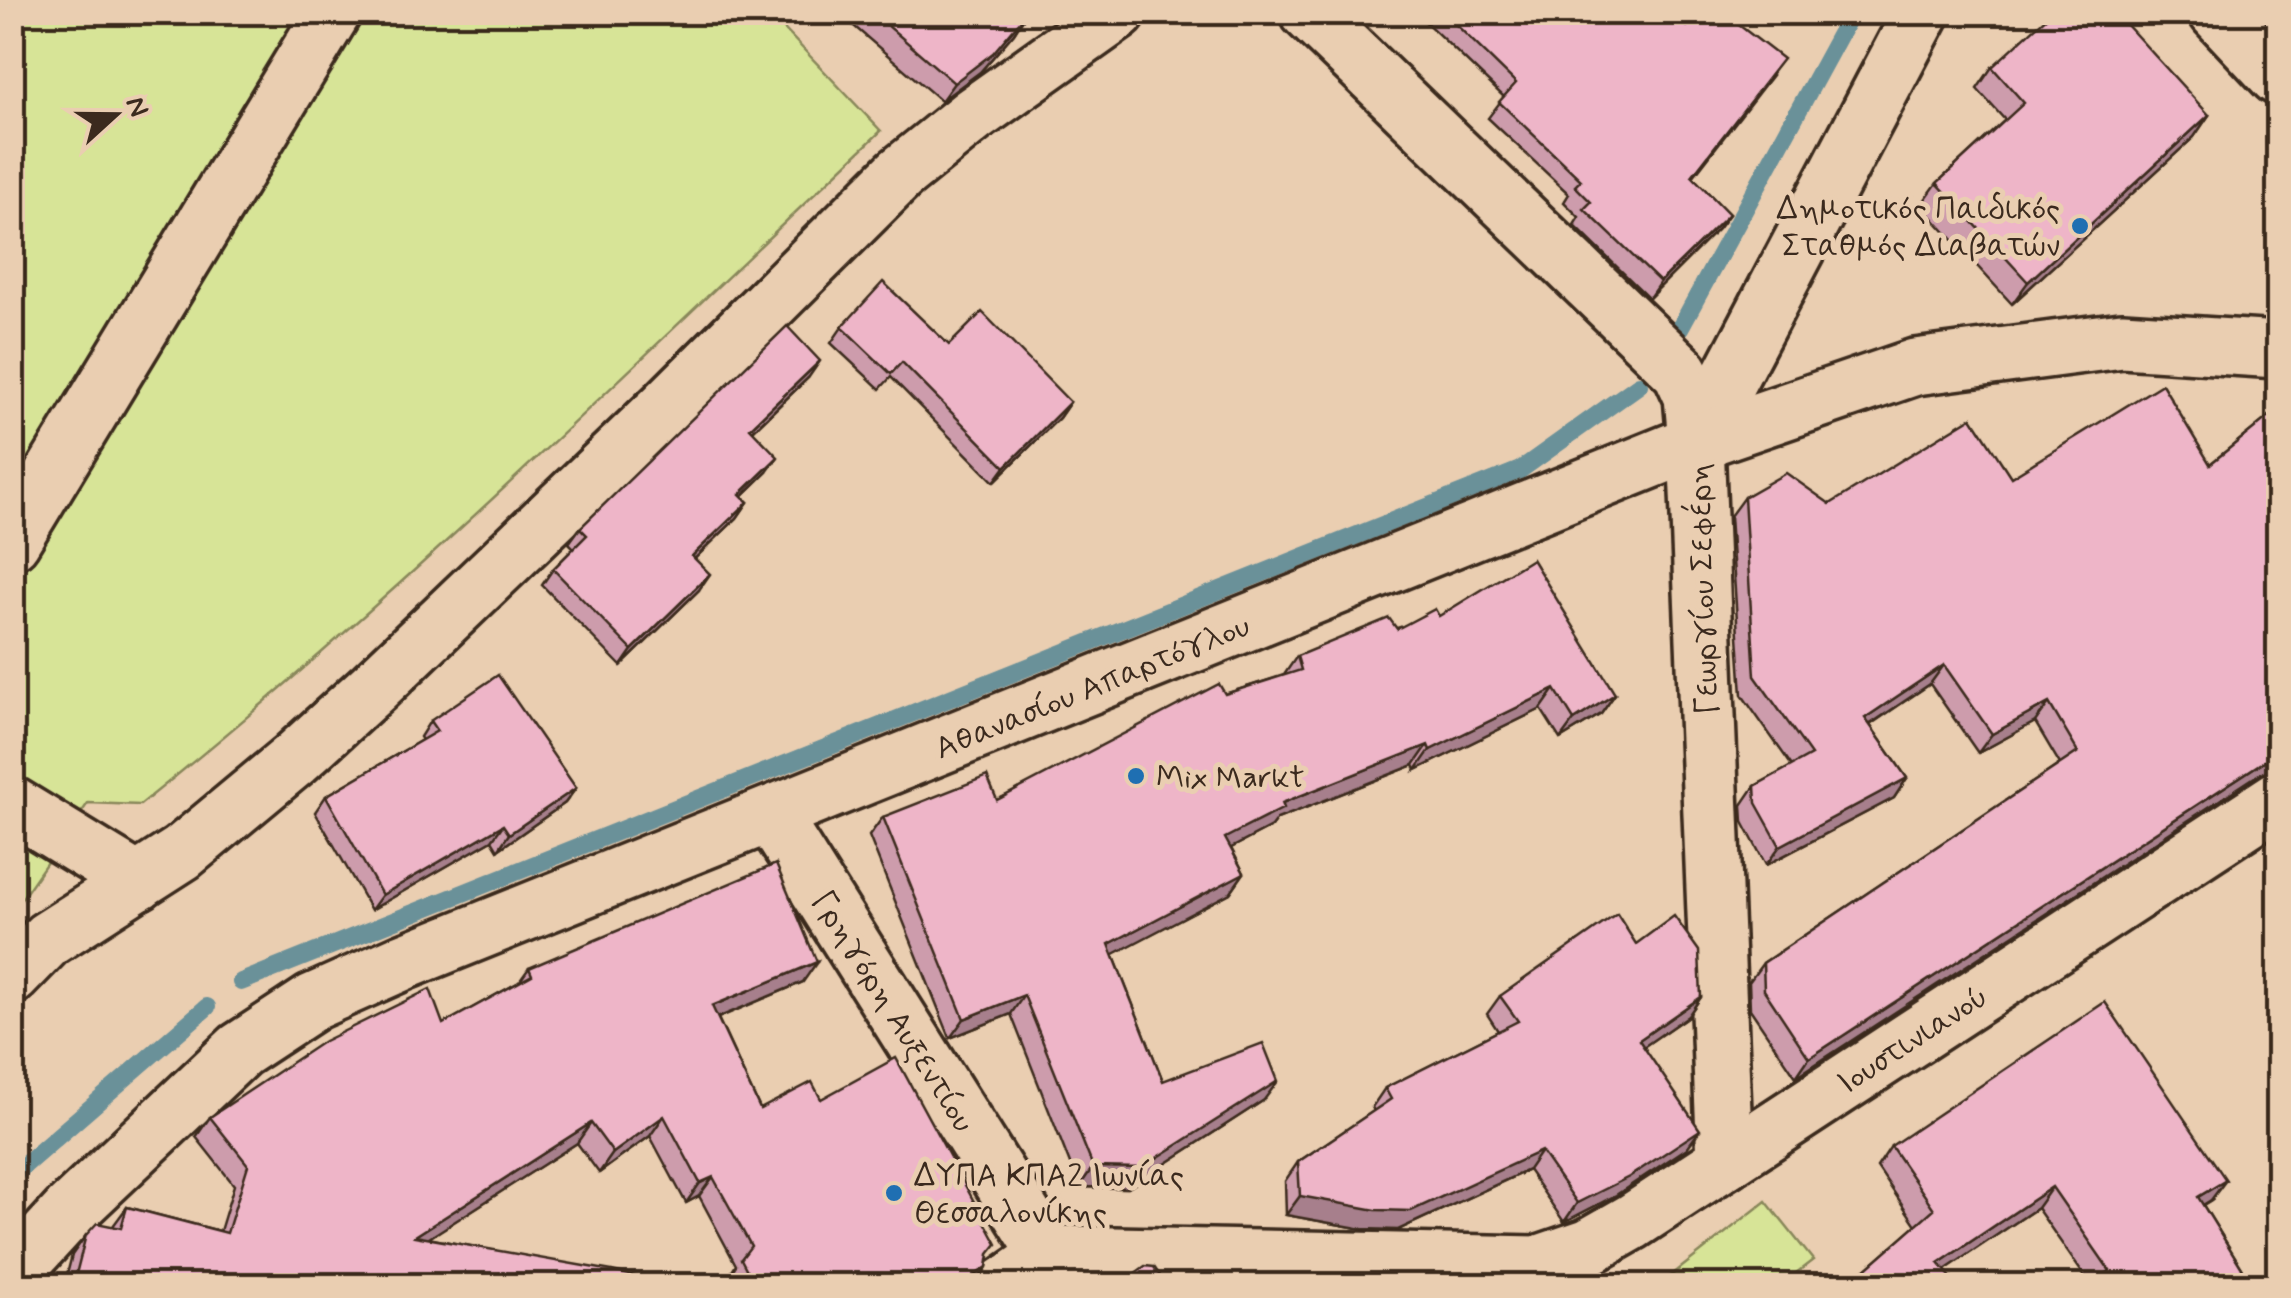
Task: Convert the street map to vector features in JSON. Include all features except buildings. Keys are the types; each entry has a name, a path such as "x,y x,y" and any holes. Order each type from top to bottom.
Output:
{"street":[{"path":"12,541 333,12"},
{"path":"12,976 48,939 221,823 374,687 664,409 900,174 974,115 1118,12"},
{"path":"1308,12 1681,372 1692,396 1696,442"},
{"name":"Γεωργίου Σεφέρη","path":"1725,1161 1696,442 1922,12"},
{"path":"2217,12 2278,77"},
{"name":"Αθανασίου Απαρτόγλου","path":"12,1274 219,1067 280,1020 403,962 1696,442 1914,367 2122,340 2278,350"},
{"name":"Ιουστινιανού","path":"1050,1258 1066,1254 1551,1275 2278,799"},
{"path":"12,805 138,882"},
{"name":"Γρηγόρη Αυξεντίου","path":"771,815 1050,1258"},
{"path":"1004,1286 1050,1258"}],"green space":[{"path":"13,13 769,13 881,131 518,476 237,725 140,805 88,803 13,911"},
{"path":"1766,1201 1813,1260 1784,1285 1659,1285"}],"waterway":[{"path":"1680,328 1852,12"},
{"path":"241,982 1520,470 1639,385"},
{"path":"12,1176 207,1007"}],"place":[{"name":"Δημοτικός Παιδικός Σταθμός Διαβατών","path":"2080,226"},
{"name":"Mix Markt","path":"1136,776"},
{"name":"ΔΥΠΑ ΚΠΑ2 Ιωνίας Θεσσαλονίκης","path":"894,1193"}]}
